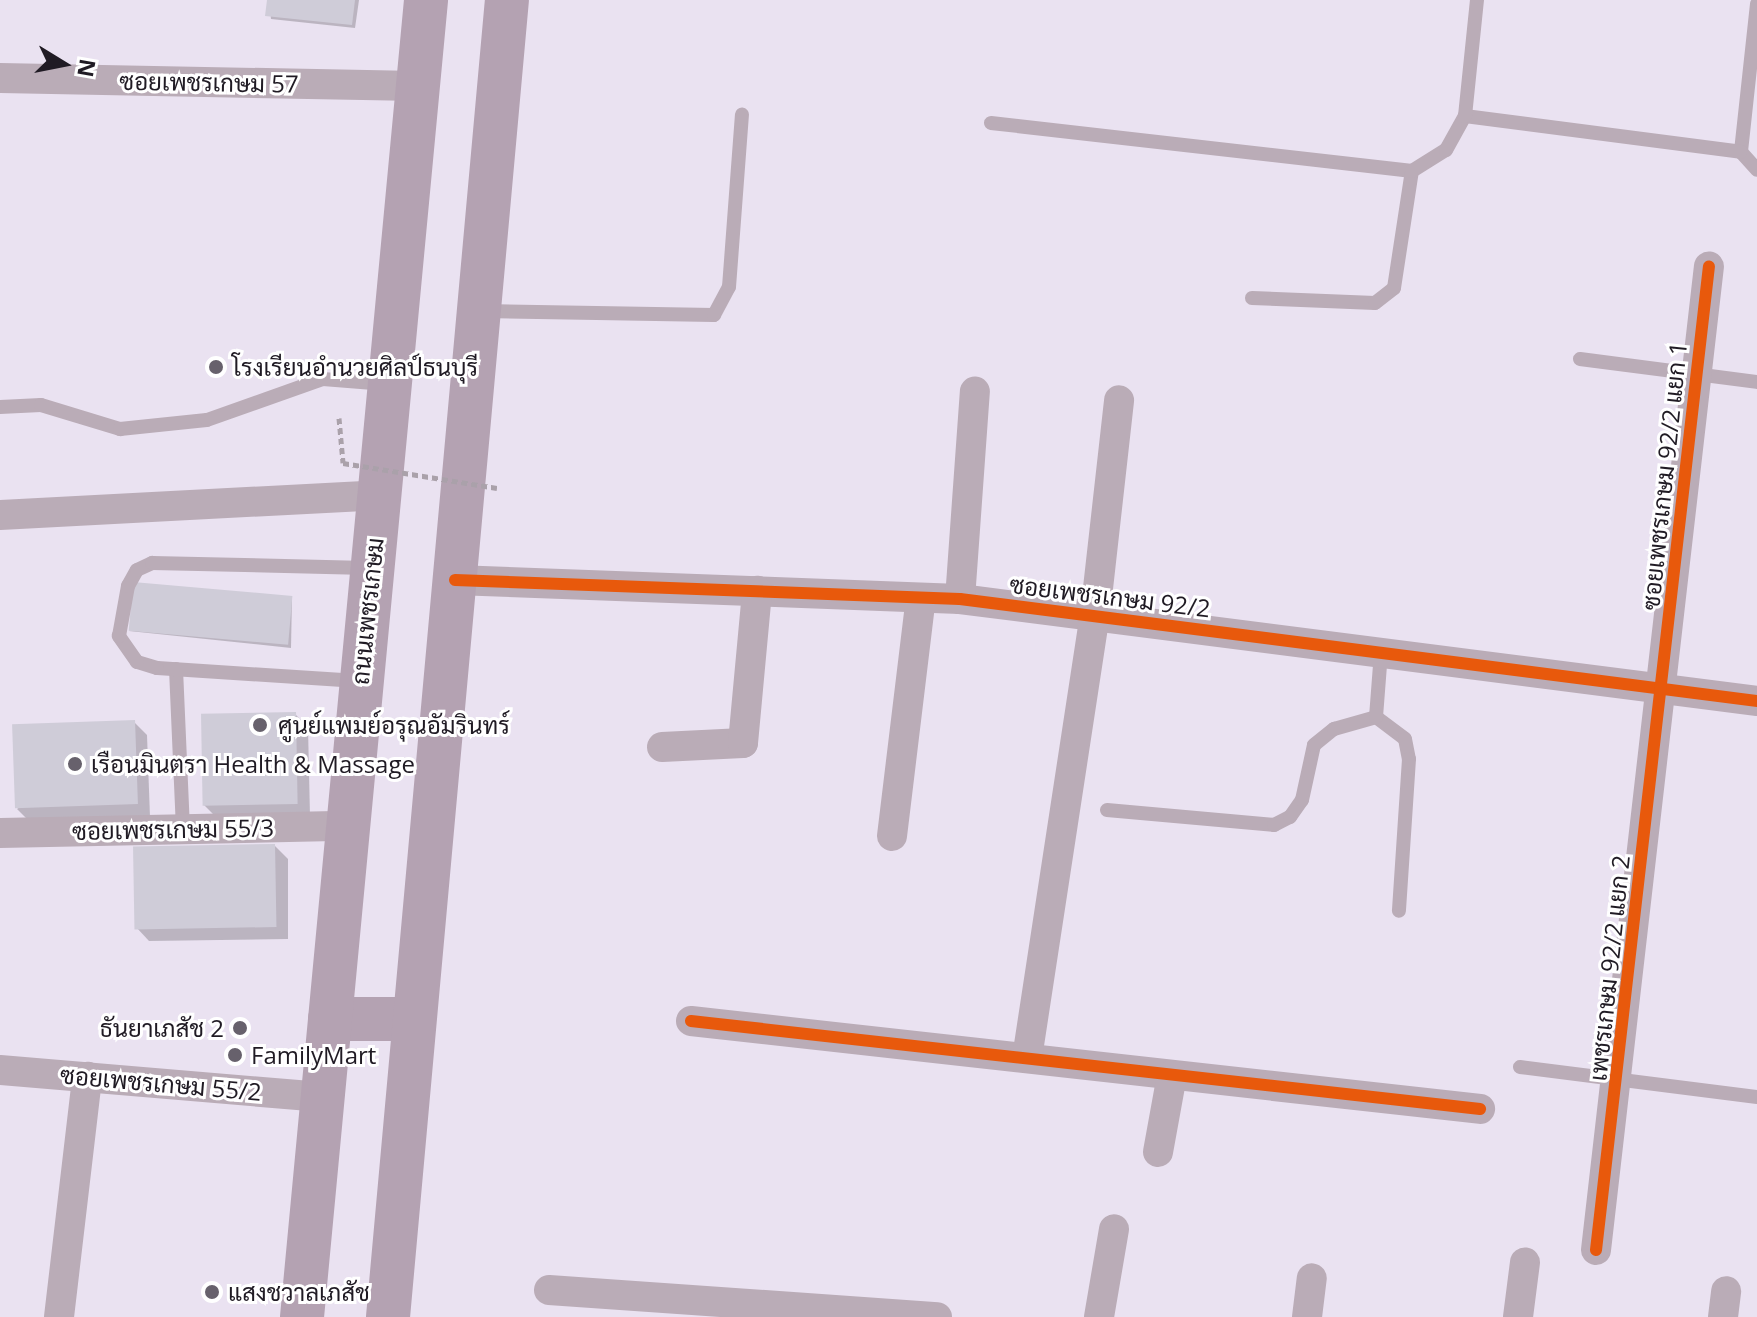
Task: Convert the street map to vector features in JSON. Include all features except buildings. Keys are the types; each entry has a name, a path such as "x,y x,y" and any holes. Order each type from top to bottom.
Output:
{"main road":[{"name":"ถนนเพชรเกษม","path":"302,1317 386,384 426,0"},
{"path":"388,1317 507,0"},
{"path":"330,1019 413,1019"}],"street":[{"name":"ซอยเพชรเกษม 57","path":"0,78 417,86"},
{"name":"ซอยเพชรเกษม 92/2 แยก 1","path":"1663,690 1709,266"},
{"path":"960,599 975,392"},
{"path":"1027,1058 1095,615 1119,400"},
{"path":"0,515 378,495"},
{"name":"ซอยเพชรเกษม 92/2","path":"455,580 757,591 920,603 960,599 1757,701"},
{"path":"662,747 743,743 757,591"},
{"path":"892,836 920,603"},
{"name":"เพชรเกษม 92/2 แยก 2","path":"1596,1250 1619,1081 1663,690"},
{"name":"ซอยเพชรเกษม 55/3","path":"0,833 347,826"},
{"path":"691,1021 1480,1109"},
{"name":"ซอยเพชรเกษม 55/2","path":"0,1070 322,1097"},
{"path":"1158,1152 1172,1075"},
{"path":"59,1317 87,1077"},
{"path":"1099,1317 1114,1229"},
{"path":"1518,1317 1525,1262"},
{"path":"1307,1317 1312,1278"},
{"path":"549,1290 857,1314 937,1317"}],"lane":[{"path":"991,123 1412,171 1446,150 1465,116 1477,0"},
{"path":"1741,152 1757,4"},
{"path":"478,311 714,315 729,287 742,114"},
{"path":"1465,116 1741,152 1757,170"},
{"path":"1252,298 1375,303 1394,288 1412,171"},
{"path":"1580,359 1757,382"},
{"path":"0,407 41,405 120,429 207,420 323,379 386,384"},
{"path":"360,681 176,669 137,662 125,651 119,636 137,570 179,563 371,568"},
{"path":"1376,717 1381,652"},
{"path":"176,669 183,828"},
{"path":"1107,810 1274,825 1302,800 1314,745 1334,729 1376,717"},
{"path":"1376,717 1405,739 1409,759 1399,911"},
{"path":"1520,1067 1757,1097"}],"path":[{"path":"339,418 343,463 497,488"}],"cycle path":[{"path":"1596,1250 1709,266"},
{"path":"455,580 960,599 1757,701"},
{"path":"691,1021 1480,1109"}],"place":[{"name":"โรงเรียนอำนวยศิลป์ธนบุรี","path":"216,367"},
{"name":"ศูนย์แพมย์อรุณอัมรินทร์","path":"260,725"},
{"name":"เรือนมินตรา Health & Massage","path":"75,764"},
{"name":"ธันยาเภสัช 2","path":"240,1028"},
{"name":"FamilyMart","path":"235,1055"},
{"name":"แสงชวาลเภสัช","path":"212,1292"}]}
